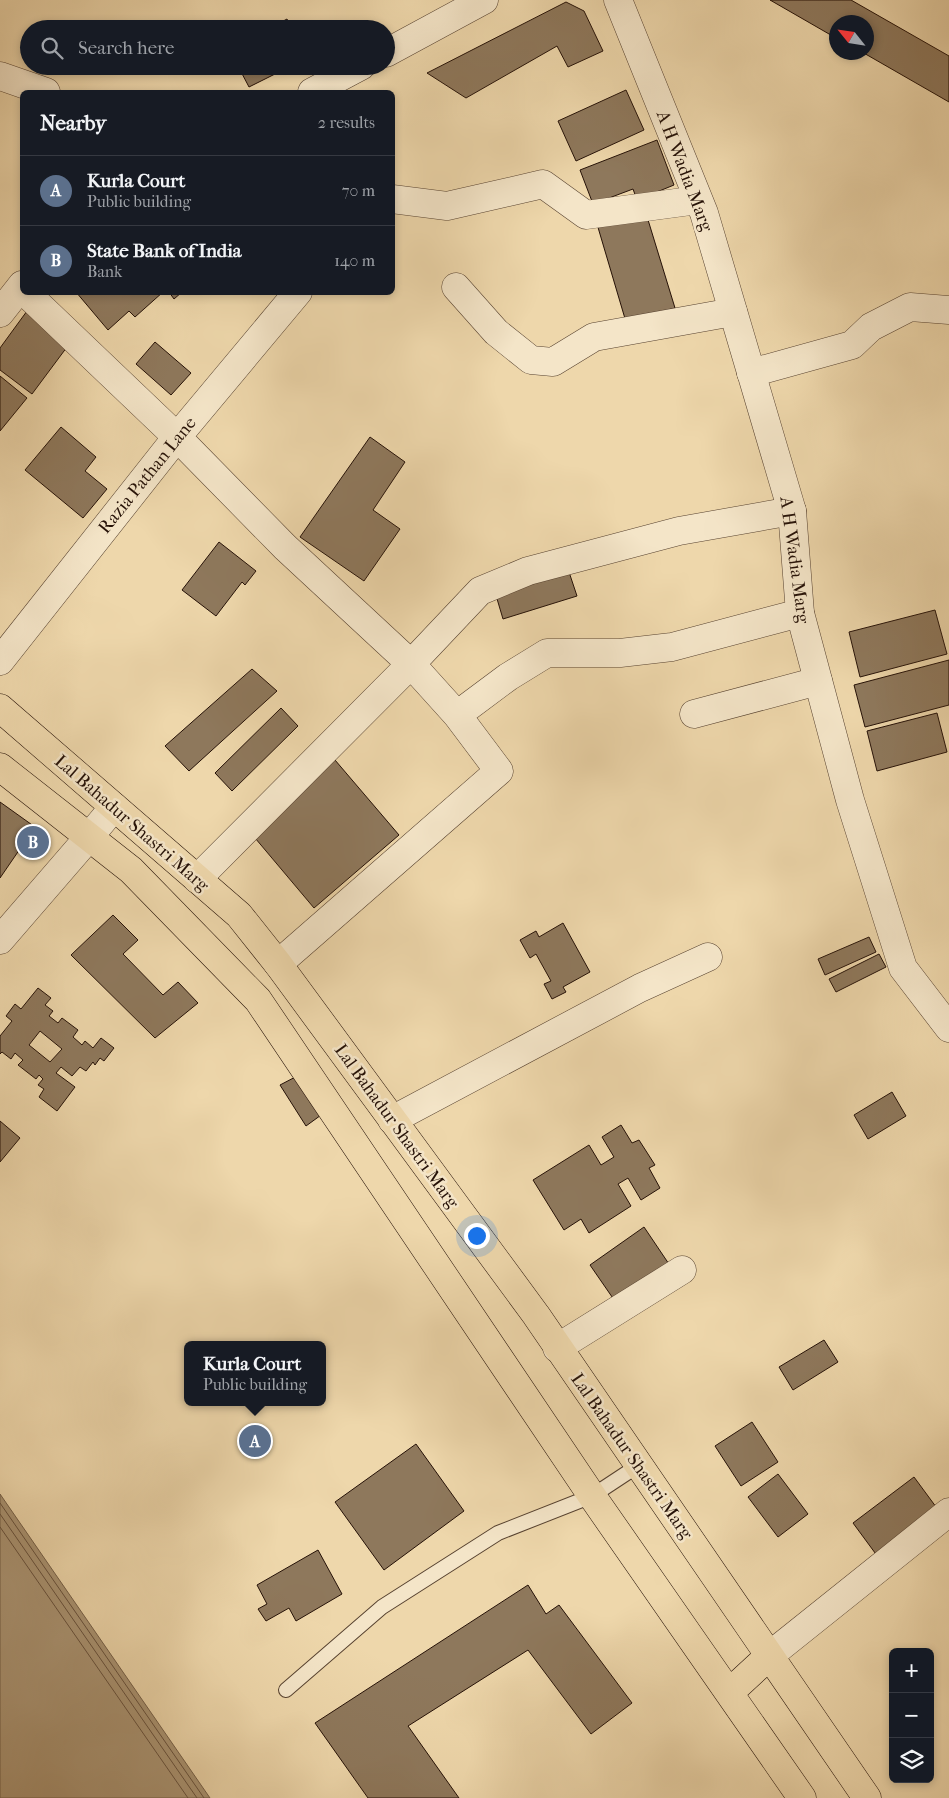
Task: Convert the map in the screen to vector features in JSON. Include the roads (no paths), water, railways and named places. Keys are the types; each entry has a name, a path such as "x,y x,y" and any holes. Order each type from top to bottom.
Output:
{"main road":[{"name":"Lal Bahadur Shastri Marg","path":"0,708 239,915 278,964 558,1348 868,1798"},
{"name":"Lal Bahadur Shastri Marg","path":"0,767 131,870 258,1000 592,1496 802,1798"},
{"path":"729,1693 770,1656"}],"street":[{"path":"395,48 484,0"},
{"name":"A H Wadia Marg","path":"618,0 704,213 792,511 800,613 850,800 903,968 949,1028"},
{"path":"316,90 344,75"},
{"path":"0,76 40,90"},
{"path":"395,199 447,206 543,184 586,215 698,200"},
{"path":"456,287 496,332 531,360 546,362 553,362 594,337 733,312"},
{"path":"0,313 20,291"},
{"path":"28,295 177,438 285,547 411,664 457,715 499,771 278,964"},
{"name":"Razia Pathan Lane","path":"0,661 177,438 296,295"},
{"path":"751,373 852,345 871,327 910,307 949,310"},
{"path":"198,879 411,664 480,591 528,571 679,531 792,511"},
{"path":"457,715 508,677 547,654 620,653 672,647 800,613"},
{"path":"694,714 818,681"},
{"path":"0,940 90,837 114,806"},
{"path":"392,1120 632,993 708,956"},
{"path":"558,1348 682,1270"},
{"path":"770,1656 949,1512"}],"lane":[{"path":"286,1690 382,1607 498,1533 592,1496 639,1465"}],"water":[{"path":"0,1494 210,1798 0,1798"}],"place":[{"name":"State Bank of India","path":"33,842"},
{"name":"Kurla Court","path":"255,1441"}]}
